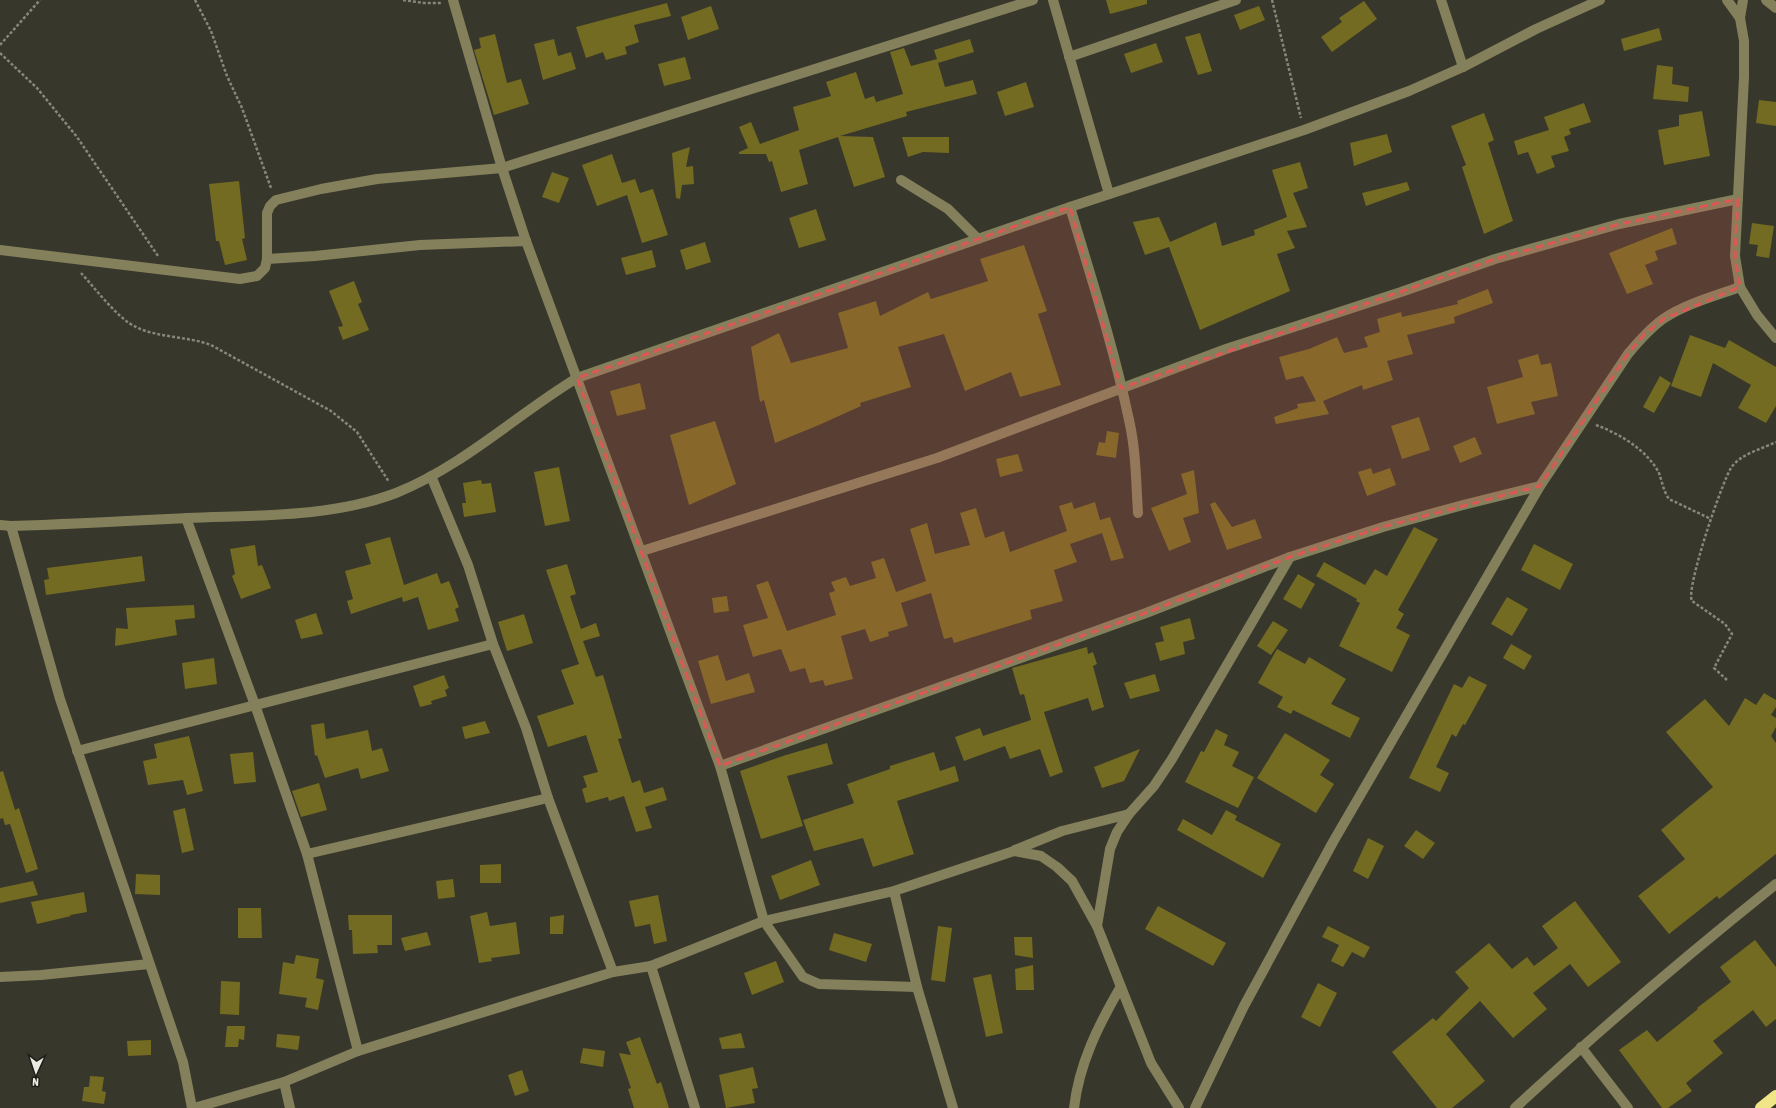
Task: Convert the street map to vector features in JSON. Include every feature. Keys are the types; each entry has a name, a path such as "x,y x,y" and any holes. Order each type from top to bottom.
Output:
{"highway":[{"path":"1761,1108 1776,1096"}],"street":[{"path":"464,0 454,2 502,168 526,241 642,551 720,766 764,920 803,977 819,984 917,987"},
{"path":"0,250 240,278 258,276 265,268 267,259 267,213 270,206 276,200 321,189 376,179 502,168 1033,0"},
{"path":"1053,0 1109,194"},
{"path":"1069,57 1236,0"},
{"path":"1441,0 1463,67"},
{"path":"0,525 12,526 261,516 310,512 357,504 396,493 431,476 476,449 547,396 577,378 1070,207 1304,130 1409,91 1463,67 1536,29 1600,0"},
{"path":"1727,0 1740,18"},
{"path":"1743,0 1740,18 1744,41 1744,77 1735,256 1740,287 1758,315 1776,338"},
{"path":"1766,0 1776,8"},
{"path":"901,180 943,205 978,239"},
{"path":"642,551 937,458 1226,349 1401,292 1495,258 1618,224 1738,199"},
{"path":"1070,207 1098,297 1129,420 1135,458 1138,513"},
{"path":"267,259 315,256 420,245 526,241"},
{"path":"1195,1108 1244,1006 1333,842 1540,486 1628,354 1644,335 1664,319 1699,302 1740,287"},
{"path":"431,476 468,565 494,644 526,728 548,798 613,972"},
{"path":"720,766 1146,613 1290,557 1390,525 1540,486"},
{"path":"186,518 255,705 307,854 358,1051"},
{"path":"12,526 34,612 77,751 183,1062 193,1108 284,1082 358,1051 613,972 651,966 764,920 894,891 1014,851 1062,831 1129,814"},
{"path":"1097,926 1110,849 1117,832 1129,814 1154,786 1172,759 1290,557"},
{"path":"77,751 494,644"},
{"path":"307,854 548,798"},
{"path":"1014,851 1040,856 1057,867 1072,881 1097,926 1150,1063 1179,1108"},
{"path":"1515,1108 1581,1048 1726,924 1776,884"},
{"path":"894,891 917,987 953,1108"},
{"path":"0,977 41,976 149,964"},
{"path":"651,966 695,1108"},
{"path":"1074,1108 1084,1062 1098,1026 1120,988"},
{"path":"1581,1048 1628,1108"},
{"path":"284,1082 290,1108"}],"path":[{"path":"0,45 40,0"},
{"path":"195,0 211,31 227,76 242,108 263,169 276,200"},
{"path":"403,0 424,3 454,2"},
{"path":"1272,0 1304,130"},
{"path":"0,53 37,88 77,137 167,270"},
{"path":"65,257 126,322 137,328 192,339 211,345 331,411 357,432 396,493"},
{"path":"1584,421 1620,436 1645,454 1658,472 1669,499 1711,519"},
{"path":"1727,680 1714,668 1731,636 1730,630 1719,620 1692,601 1690,597 1703,544 1711,519 1732,467 1742,458 1776,442"}],"highlighted area":[{"path":"1738,199 1735,256 1740,287 1664,319 1644,335 1628,354 1540,486 1383,527 1290,557 1146,613 720,766 577,378 1070,207 1121,388 1495,259 1619,224"}],"building":[{"path":"1106,0 1147,0 1147,4 1110,14"},
{"path":"1364,1 1377,19 1332,52 1321,37 1342,22 1339,18"},
{"path":"667,3 671,16 634,25 639,42 625,47 627,54 606,60 603,52 586,58 576,27"},
{"path":"711,6 719,29 688,40 681,17"},
{"path":"1259,6 1265,20 1240,30 1234,15"},
{"path":"1659,28 1662,40 1624,51 1621,39"},
{"path":"1200,33 1212,71 1198,75 1185,37"},
{"path":"495,34 507,83 521,79 529,104 494,115 474,50 481,48 479,38"},
{"path":"554,39 558,56 571,52 576,69 543,80 534,44"},
{"path":"970,39 974,52 938,63 945,87 973,80 977,94 906,112 907,116 840,136 873,137 885,177 854,187 838,137 799,150 808,184 781,192 772,161 769,162 766,154 739,154 739,152 748,148 739,127 751,122 760,144 799,130 793,107 831,96 826,82 856,72 865,99 874,96 876,102 903,94 890,52 904,48 911,66 937,59 934,50"},
{"path":"1156,43 1163,62 1131,73 1124,54"},
{"path":"685,57 691,79 664,86 658,64"},
{"path":"1657,65 1673,67 1672,84 1689,87 1688,102 1653,99"},
{"path":"1026,82 1034,107 1005,116 997,92"},
{"path":"1759,100 1776,102 1776,126 1756,123"},
{"path":"1584,103 1591,122 1569,129 1571,134 1564,137 1569,151 1551,156 1555,167 1537,174 1528,152 1518,155 1514,141 1549,130 1544,117"},
{"path":"1702,111 1710,156 1664,165 1658,130 1679,126 1679,115"},
{"path":"1484,113 1494,140 1488,143 1513,221 1484,234 1462,167 1466,165 1451,126"},
{"path":"1387,134 1392,152 1354,166 1350,143"},
{"path":"902,137 949,137 949,153 923,152 908,157"},
{"path":"690,147 686,167 693,166 694,184 682,185 680,199 676,198 672,153"},
{"path":"612,154 622,183 635,179 640,193 653,189 668,235 642,243 627,195 597,206 582,165"},
{"path":"1300,162 1308,188 1293,193 1307,227 1287,231 1295,248 1277,254 1290,291 1200,330 1169,247 1145,255 1133,222 1159,217 1170,242 1216,222 1222,246 1255,235 1254,230 1287,217 1272,170"},
{"path":"552,172 569,178 559,203 542,197"},
{"path":"239,181 245,238 242,239 247,260 225,265 219,241 216,241 209,184"},
{"path":"1407,182 1410,190 1366,206 1362,193"},
{"path":"816,209 826,240 799,248 789,218"},
{"path":"1752,223 1774,226 1769,258 1756,256 1758,245 1749,244"},
{"path":"1672,228 1677,244 1655,251 1658,260 1645,265 1653,284 1627,294 1609,253"},
{"path":"705,242 711,262 686,270 680,250"},
{"path":"1024,245 1047,311 1038,314 1061,385 1020,397 1011,372 965,391 944,334 898,347 911,387 860,403 861,406 775,443 764,400 760,402 751,347 779,333 791,363 848,348 838,313 876,301 880,316 928,292 931,299 988,281 980,259"},
{"path":"652,250 656,267 626,275 621,258"},
{"path":"354,281 362,302 358,304 369,330 343,340 338,327 343,326 329,291"},
{"path":"1488,289 1493,303 1454,317 1455,323 1407,335 1413,354 1387,361 1393,380 1363,390 1362,385 1323,401 1329,414 1276,424 1274,417 1298,408 1297,404 1316,401 1303,376 1286,380 1279,357 1309,349 1337,337 1344,353 1368,347 1364,337 1380,332 1377,319 1401,312 1402,317 1458,304 1457,301"},
{"path":"1690,335 1725,348 1729,340 1776,367 1776,406 1766,423 1738,408 1751,385 1713,363 1701,397 1671,386"},
{"path":"1538,354 1541,365 1551,363 1558,396 1531,402 1535,414 1497,424 1487,387 1523,377 1518,360"},
{"path":"1660,376 1671,383 1654,413 1643,407"},
{"path":"640,383 646,409 617,416 610,391"},
{"path":"1419,417 1430,450 1402,459 1391,426"},
{"path":"715,421 736,484 689,505 670,435"},
{"path":"1107,431 1119,433 1116,458 1096,455 1099,442 1105,443"},
{"path":"1475,437 1482,454 1460,463 1453,446"},
{"path":"1018,454 1023,471 1000,477 996,459"},
{"path":"559,467 570,521 545,526 534,472"},
{"path":"1371,468 1373,474 1390,468 1396,485 1367,496 1358,472"},
{"path":"1194,470 1199,513 1183,518 1191,542 1169,551 1151,508 1187,494 1181,474"},
{"path":"481,480 482,484 491,483 496,512 464,517 462,503 466,503 463,483"},
{"path":"1072,502 1074,509 1095,502 1100,520 1110,517 1124,558 1111,561 1102,533 1070,544 1077,562 1054,570 1063,601 1030,610 1032,619 954,643 952,637 944,639 931,593 901,603 908,626 888,632 889,636 870,642 865,629 841,636 853,679 825,686 823,680 810,683 805,668 790,672 781,649 753,657 743,625 768,618 756,585 768,581 787,631 836,615 829,593 835,591 831,582 846,577 850,586 876,578 871,562 884,558 896,592 926,581 910,529 927,523 935,554 970,545 960,513 976,508 985,538 1004,531 1010,552 1067,531 1059,506"},
{"path":"1215,502 1232,527 1255,519 1262,538 1227,550 1210,504"},
{"path":"1414,527 1438,539 1398,610 1404,614 1396,628 1410,635 1392,672 1339,646 1360,603 1356,601 1357,599 1316,576 1324,562 1365,585 1375,569 1387,576"},
{"path":"390,537 404,585 437,573 441,584 449,581 459,607 455,609 459,621 428,630 418,597 403,602 402,597 351,614 347,601 353,599 345,571 371,564 365,544"},
{"path":"1534,544 1573,564 1560,590 1521,570"},
{"path":"255,545 258,566 262,565 271,588 241,599 232,576 235,574 230,549"},
{"path":"142,556 145,581 46,595 44,580 49,579 47,568"},
{"path":"567,564 576,594 570,596 581,629 596,623 600,636 583,641 596,677 603,675 622,738 618,739 632,783 640,780 644,793 663,787 667,800 645,807 652,828 636,832 624,796 609,801 608,797 586,803 582,789 587,787 583,776 598,772 586,735 548,747 537,716 574,704 561,670 579,664 546,570"},
{"path":"1298,574 1315,584 1301,609 1283,599"},
{"path":"727,596 729,611 714,613 712,598"},
{"path":"1507,597 1528,609 1512,636 1491,624"},
{"path":"194,605 195,618 175,620 177,635 115,646 116,628 128,629 126,608"},
{"path":"316,613 323,634 301,639 295,620"},
{"path":"524,614 533,643 507,651 498,622"},
{"path":"1190,618 1195,639 1183,642 1185,654 1160,661 1155,643 1164,641 1160,627"},
{"path":"1273,621 1288,630 1271,655 1257,646"},
{"path":"1511,644 1532,656 1524,670 1503,658"},
{"path":"1087,647 1088,654 1093,652 1097,664 1093,666 1104,707 1092,711 1088,698 1044,712 1063,772 1050,777 1040,749 1010,759 1005,746 964,761 955,737 980,728 983,736 1031,720 1024,694 1020,695 1012,668"},
{"path":"1277,649 1305,664 1309,657 1346,679 1331,704 1360,718 1350,738 1293,710 1291,714 1277,707 1283,697 1258,683"},
{"path":"718,655 726,681 749,673 755,692 711,704 698,661"},
{"path":"214,658 217,684 185,689 182,663"},
{"path":"1155,674 1160,691 1130,699 1124,683"},
{"path":"444,675 449,688 445,690 447,696 431,701 432,704 420,707 413,686"},
{"path":"1469,676 1487,685 1465,725 1463,724 1456,737 1452,734 1436,767 1449,773 1440,792 1409,778 1454,684 1462,688"},
{"path":"1764,693 1776,700 1776,707 1771,715 1776,718 1776,727 1771,736 1776,743 1776,854 1719,899 1717,896 1669,934 1638,896 1685,859 1661,830 1713,787 1666,732 1705,699 1729,726 1745,698 1756,705"},
{"path":"485,721 490,733 465,739 462,727"},
{"path":"324,723 326,739 368,730 372,751 382,748 389,771 361,779 358,768 325,778 317,755 315,756 311,725"},
{"path":"1216,729 1228,735 1224,745 1239,752 1232,766 1254,777 1238,808 1185,782 1201,751 1204,752"},
{"path":"1285,733 1330,760 1320,775 1334,784 1316,813 1257,778"},
{"path":"189,736 203,791 187,795 183,780 148,785 143,761 157,758 154,744"},
{"path":"827,743 833,764 787,776 803,826 761,839 740,771"},
{"path":"1140,749 1124,781 1102,788 1094,767"},
{"path":"253,752 256,782 234,784 230,754"},
{"path":"934,752 940,771 955,766 959,781 897,801 914,854 873,867 863,838 814,851 803,820 854,803 847,784 890,769 890,766"},
{"path":"3,771 15,810 19,808 38,869 26,873 10,824 5,825 3,818 0,819 0,772"},
{"path":"319,783 327,810 301,817 292,791"},
{"path":"185,808 194,850 182,853 173,811"},
{"path":"1226,810 1237,816 1235,820 1281,844 1263,878 1177,830 1183,819 1212,835"},
{"path":"1416,830 1435,843 1423,859 1404,846"},
{"path":"1368,838 1384,846 1368,879 1353,871"},
{"path":"811,860 820,885 780,900 771,876"},
{"path":"501,864 501,883 480,883 480,865"},
{"path":"136,874 160,875 160,895 135,894"},
{"path":"453,879 455,897 438,899 436,881"},
{"path":"33,881 38,895 0,903 0,888"},
{"path":"84,892 87,912 37,924 31,902"},
{"path":"658,895 667,941 654,944 650,924 635,927 629,901"},
{"path":"1575,901 1621,962 1588,987 1570,964 1533,993 1547,1009 1513,1038 1480,1001 1446,1034 1485,1081 1452,1108 1437,1108 1392,1052 1433,1018 1436,1021 1469,988 1455,972 1489,943 1512,969 1527,957 1534,966 1558,948 1542,926"},
{"path":"1158,906 1226,943 1213,966 1145,929"},
{"path":"238,908 261,908 262,938 238,938"},
{"path":"487,912 490,926 516,922 520,954 491,958 492,961 479,963 470,916"},
{"path":"348,915 392,915 392,945 377,945 378,953 353,954 352,930 349,930"},
{"path":"564,915 563,934 550,934 550,917"},
{"path":"938,926 952,928 945,982 931,980"},
{"path":"1328,926 1370,947 1364,958 1352,952 1343,967 1331,961 1339,945 1322,937"},
{"path":"427,932 431,945 405,951 401,938"},
{"path":"834,933 872,944 866,962 829,950"},
{"path":"1014,937 1032,937 1033,958 1015,955"},
{"path":"1755,940 1776,967 1776,1019 1766,1027 1753,1010 1713,1041 1723,1053 1686,1083 1692,1091 1668,1108 1662,1108 1619,1050 1647,1030 1657,1042 1698,1009 1697,1008 1731,982 1720,967"},
{"path":"296,955 319,959 316,978 324,980 318,1010 305,1007 307,998 279,994 283,962 294,964"},
{"path":"776,961 784,982 752,995 744,973"},
{"path":"1033,965 1034,990 1016,990 1015,969"},
{"path":"991,974 1003,1033 986,1037 973,978"},
{"path":"221,981 240,982 239,1015 220,1014"},
{"path":"1318,983 1337,993 1320,1027 1301,1017"},
{"path":"227,1026 245,1026 244,1040 239,1039 238,1047 225,1047"},
{"path":"741,1033 745,1048 722,1049 719,1038"},
{"path":"277,1034 300,1036 298,1050 276,1047"},
{"path":"640,1037 657,1084 661,1082 669,1108 634,1108 628,1089 631,1088 619,1053 631,1055 626,1042"},
{"path":"151,1040 151,1055 128,1056 127,1041"},
{"path":"583,1048 605,1051 603,1067 580,1063"},
{"path":"753,1067 758,1088 752,1089 755,1103 726,1108 719,1075"},
{"path":"522,1070 529,1091 515,1096 508,1075"},
{"path":"90,1076 104,1077 102,1091 106,1092 104,1104 82,1101 84,1087 89,1087"}]}
